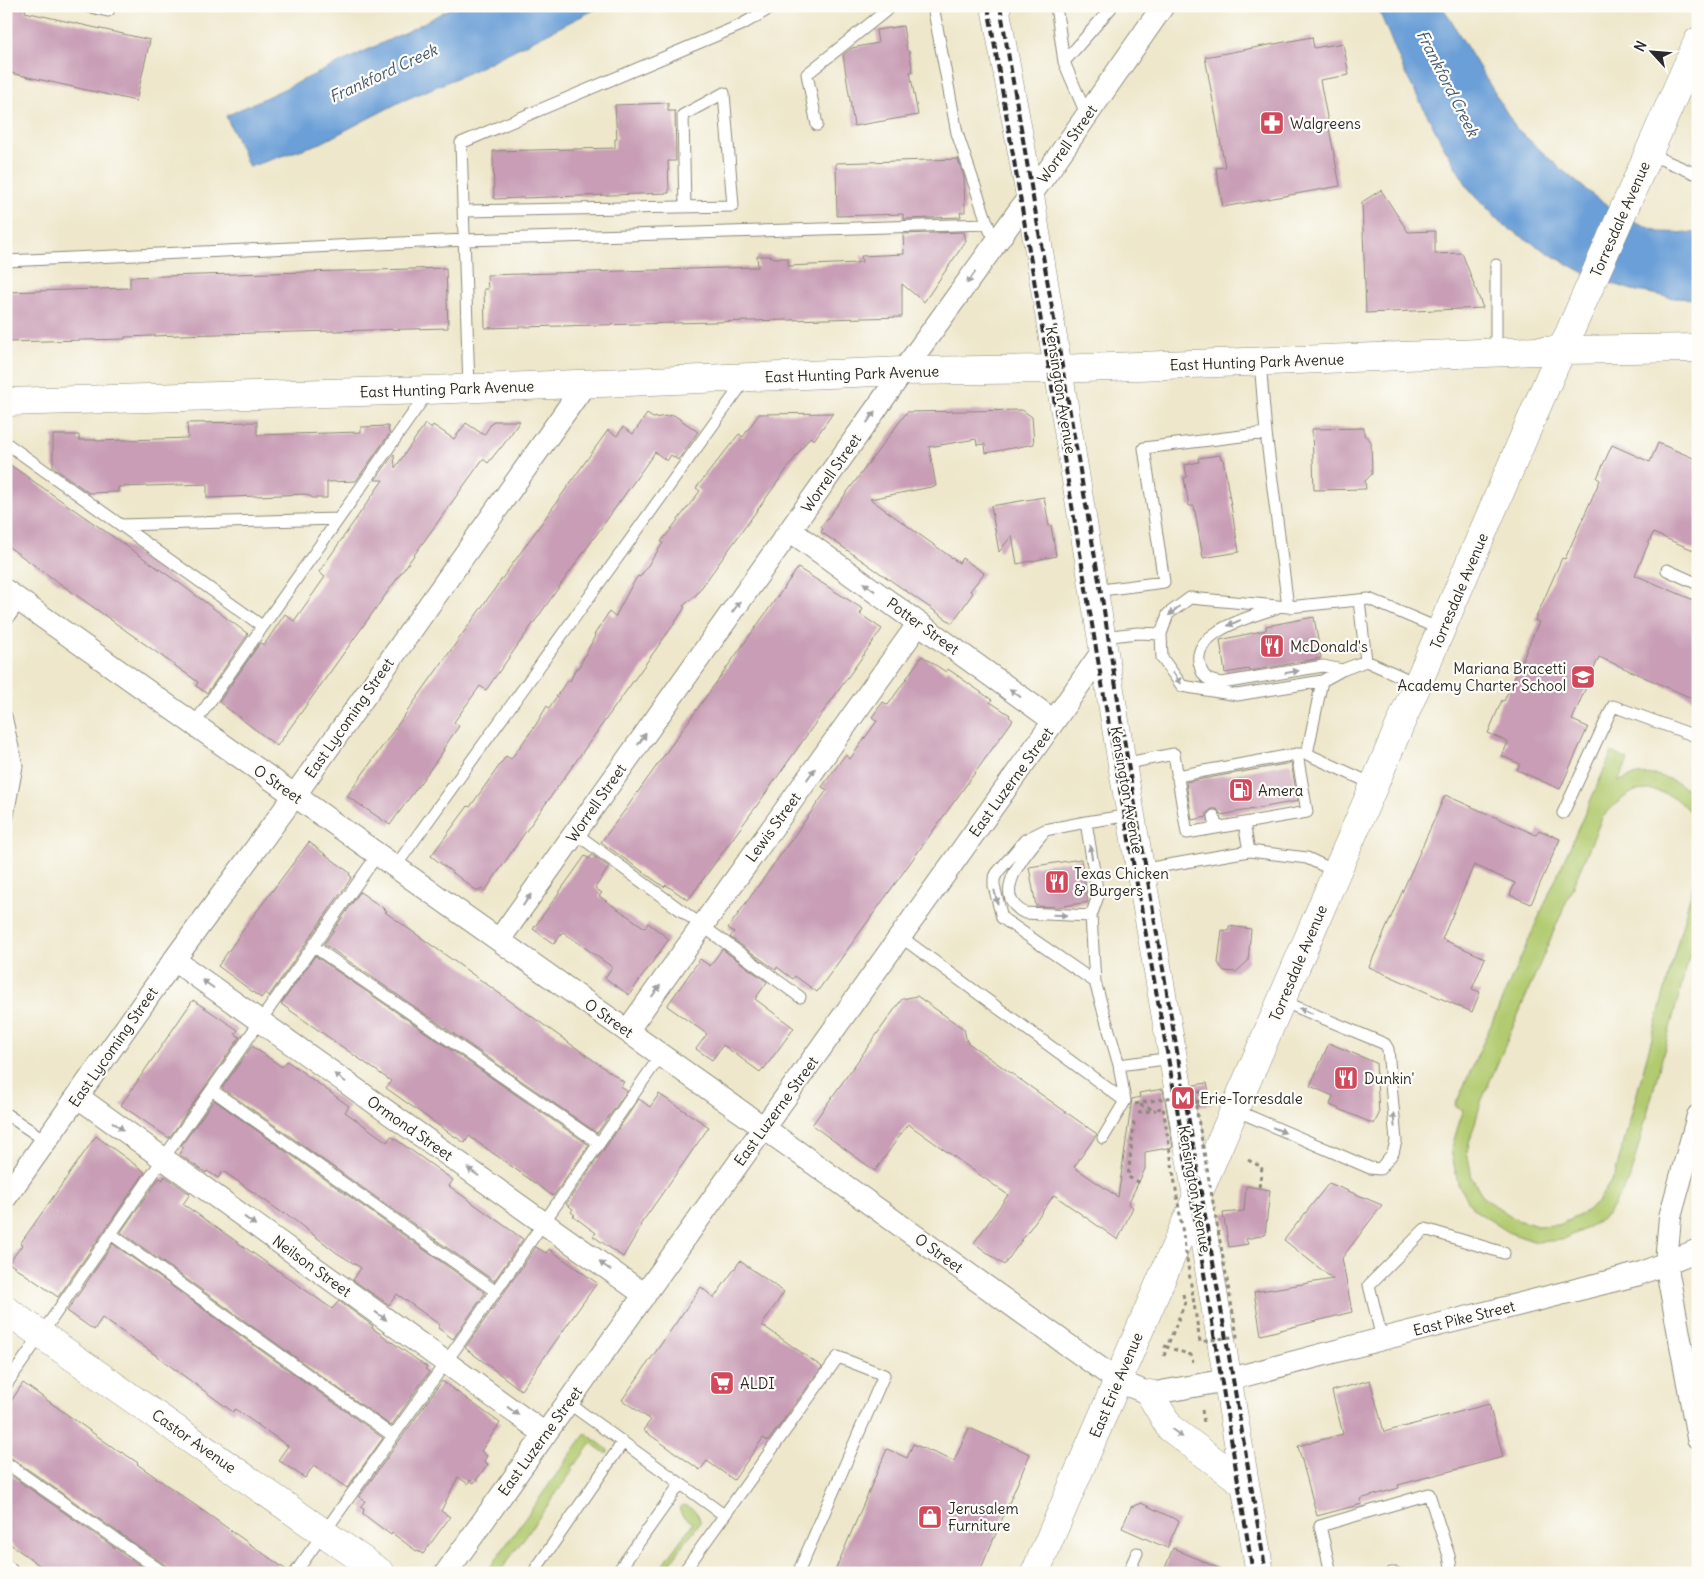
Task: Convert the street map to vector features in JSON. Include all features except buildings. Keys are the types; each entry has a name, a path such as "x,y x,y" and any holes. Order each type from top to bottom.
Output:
{"main road":[{"name":"Kensington Avenue","path":"995,6 1030,196 1130,815 1260,1573"},
{"name":"Torresdale Avenue","path":"1197,1197 1562,350 1698,41"},
{"name":"East Hunting Park Avenue","path":"6,402 429,390 903,371 1057,369 1562,350 1698,348"},
{"name":"East Erie Avenue","path":"1035,1573 1197,1197"},
{"name":"Castor Avenue","path":"6,1310 381,1573"},
{"path":"1150,1394 1170,1428 1245,1484"}],"street":[{"name":"Worrell Street","path":"499,940 903,371 991,234 1030,196 1163,6"},
{"name":"East Lycoming Street","path":"6,1197 174,960 295,796 585,384"},
{"name":"Potter Street","path":"791,531 1054,721"},
{"name":"O Street","path":"13,596 1118,1381 1150,1394"},
{"name":"Lewis Street","path":"627,1031 919,623"},
{"name":"East Luzerne Street","path":"446,1573 1054,721 1103,643"},
{"name":"Ormond Street","path":"174,960 645,1295"},
{"name":"Neilson Street","path":"78,1097 545,1434"},
{"path":"1698,1116 1670,1217 1666,1263 1698,1438"},
{"name":"East Pike Street","path":"1227,1380 1639,1274 1698,1250"},
{"path":"1150,1394 1227,1380"}],"lane":[{"path":"86,6 108,11 112,6"},
{"path":"469,387 462,143 741,25 774,6"},
{"path":"817,125 808,74 892,6"},
{"path":"6,261 465,240 991,234 957,133 934,6"},
{"path":"1056,6 1064,62 1087,116"},
{"path":"1064,62 1111,6"},
{"path":"464,211 685,207 733,206 724,93 683,115 685,207"},
{"path":"1648,154 1698,173"},
{"path":"1496,265 1496,353"},
{"path":"1260,362 1284,606"},
{"path":"6,1386 313,946 387,860 747,378"},
{"path":"194,724 429,390"},
{"path":"1094,591 1164,582 1144,448 1266,433"},
{"path":"6,443 262,626"},
{"path":"121,525 338,519"},
{"path":"1667,570 1698,584"},
{"path":"6,621 13,596"},
{"path":"1419,684 1366,662 1342,670 1322,681 1236,695 1182,686 1162,658 1161,634 1168,614 1190,598 1284,606 1369,599 1442,630"},
{"path":"1359,600 1366,662"},
{"path":"1284,606 1233,623 1211,636 1200,651 1198,663 1202,674 1208,680 1222,683 1323,666 1342,670"},
{"path":"1103,643 1138,633 1161,634"},
{"path":"1122,764 1174,754 1187,833 1307,812 1302,754 1322,681"},
{"path":"1563,813 1612,706 1698,737"},
{"path":"6,716 17,766 6,826"},
{"path":"1177,776 1207,773 1302,754 1375,785"},
{"path":"1277,805 1278,817"},
{"path":"1095,982 1002,918 994,886 997,873 1025,840 1045,830 1130,815"},
{"path":"1214,816 1216,828"},
{"path":"1086,822 1098,896 1091,916 1095,982 1130,1103"},
{"path":"1244,823 1249,851"},
{"path":"1045,830 1025,855 1012,876 1010,883 1011,902 1016,908 1025,913 1091,916"},
{"path":"576,832 800,997"},
{"path":"1140,870 1249,851 1306,858 1337,872"},
{"path":"901,936 1130,1103"},
{"path":"313,946 599,1144"},
{"path":"1235,1110 1370,1168 1380,1169 1393,1153 1396,1141 1388,1049 1385,1044 1282,1001"},
{"path":"295,1573 446,1362 661,1055"},
{"path":"1119,1065 1173,1058"},
{"path":"212,1090 495,1291"},
{"path":"1103,1138 1130,1103"},
{"path":"6,1114 46,1141"},
{"path":"1382,1339 1369,1285 1425,1229 1504,1253"},
{"path":"111,1234 393,1436"},
{"path":"683,1573 838,1356 884,1375 798,1573"},
{"path":"568,1402 724,1515"},
{"path":"533,1573 623,1442"},
{"path":"6,1463 164,1573"},
{"path":"617,1573 680,1484"},
{"path":"1331,1573 1320,1526 1429,1494 1449,1556 1452,1573"},
{"path":"1128,1573 1137,1553"},
{"path":"1391,1573 1396,1573"}],"path":[{"path":"1130,1103 1205,1091 1207,1100 1195,1102 1237,1336 1200,1342 1163,1107 1135,1114 1128,1177 1141,1183"},
{"path":"1130,1103 1156,1110"},
{"path":"1248,1160 1262,1168 1259,1188"},
{"path":"1164,1356 1166,1346 1185,1303 1182,1294"},
{"path":"1166,1346 1191,1355 1193,1362"}],"green space":[{"path":"1612,752 1628,760 1618,782 1633,776 1660,776 1676,782 1691,792 1698,798 1698,823 1688,810 1670,796 1647,790 1630,793 1602,818 1481,1102 1467,1151 1472,1178 1484,1198 1517,1220 1538,1226 1558,1225 1580,1215 1597,1203 1615,1175 1698,867 1698,924 1629,1181 1608,1214 1587,1228 1562,1240 1536,1242 1510,1233 1473,1209 1458,1184 1451,1150 1463,1110 1455,1106"},
{"path":"586,1433 608,1450 608,1453 605,1453 591,1443 571,1468 573,1470 499,1573 486,1573"},
{"path":"683,1505 695,1511 699,1516 700,1522 663,1573 657,1573 693,1523 682,1515 679,1508"}],"water":[{"name":"Frankford Creek","path":"455,6 602,6 468,73 400,102 321,143 249,167 226,116 410,30"},
{"name":"Frankford Creek","path":"1377,6 1442,6 1516,128 1561,169 1594,196 1625,217 1659,232 1698,233 1698,299 1674,298 1632,290 1592,277 1503,225 1469,189 1444,147 1405,73"}],"railway":[{"path":"988,6 1116,767 1177,1108 1253,1573"},
{"path":"1000,6 1266,1573"}],"place":[{"name":"Walgreens","path":"1272,123"},
{"name":"McDonald's","path":"1272,646"},
{"name":"Mariana Bracetti Academy Charter School","path":"1583,677"},
{"name":"Amera","path":"1241,790"},
{"name":"Texas Chicken & Burgers","path":"1057,882"},
{"name":"Dunkin'","path":"1346,1078"},
{"name":"Erie-Torresdale","path":"1183,1098"},
{"name":"ALDI","path":"722,1383"},
{"name":"Jerusalem Furniture","path":"930,1517"}]}
